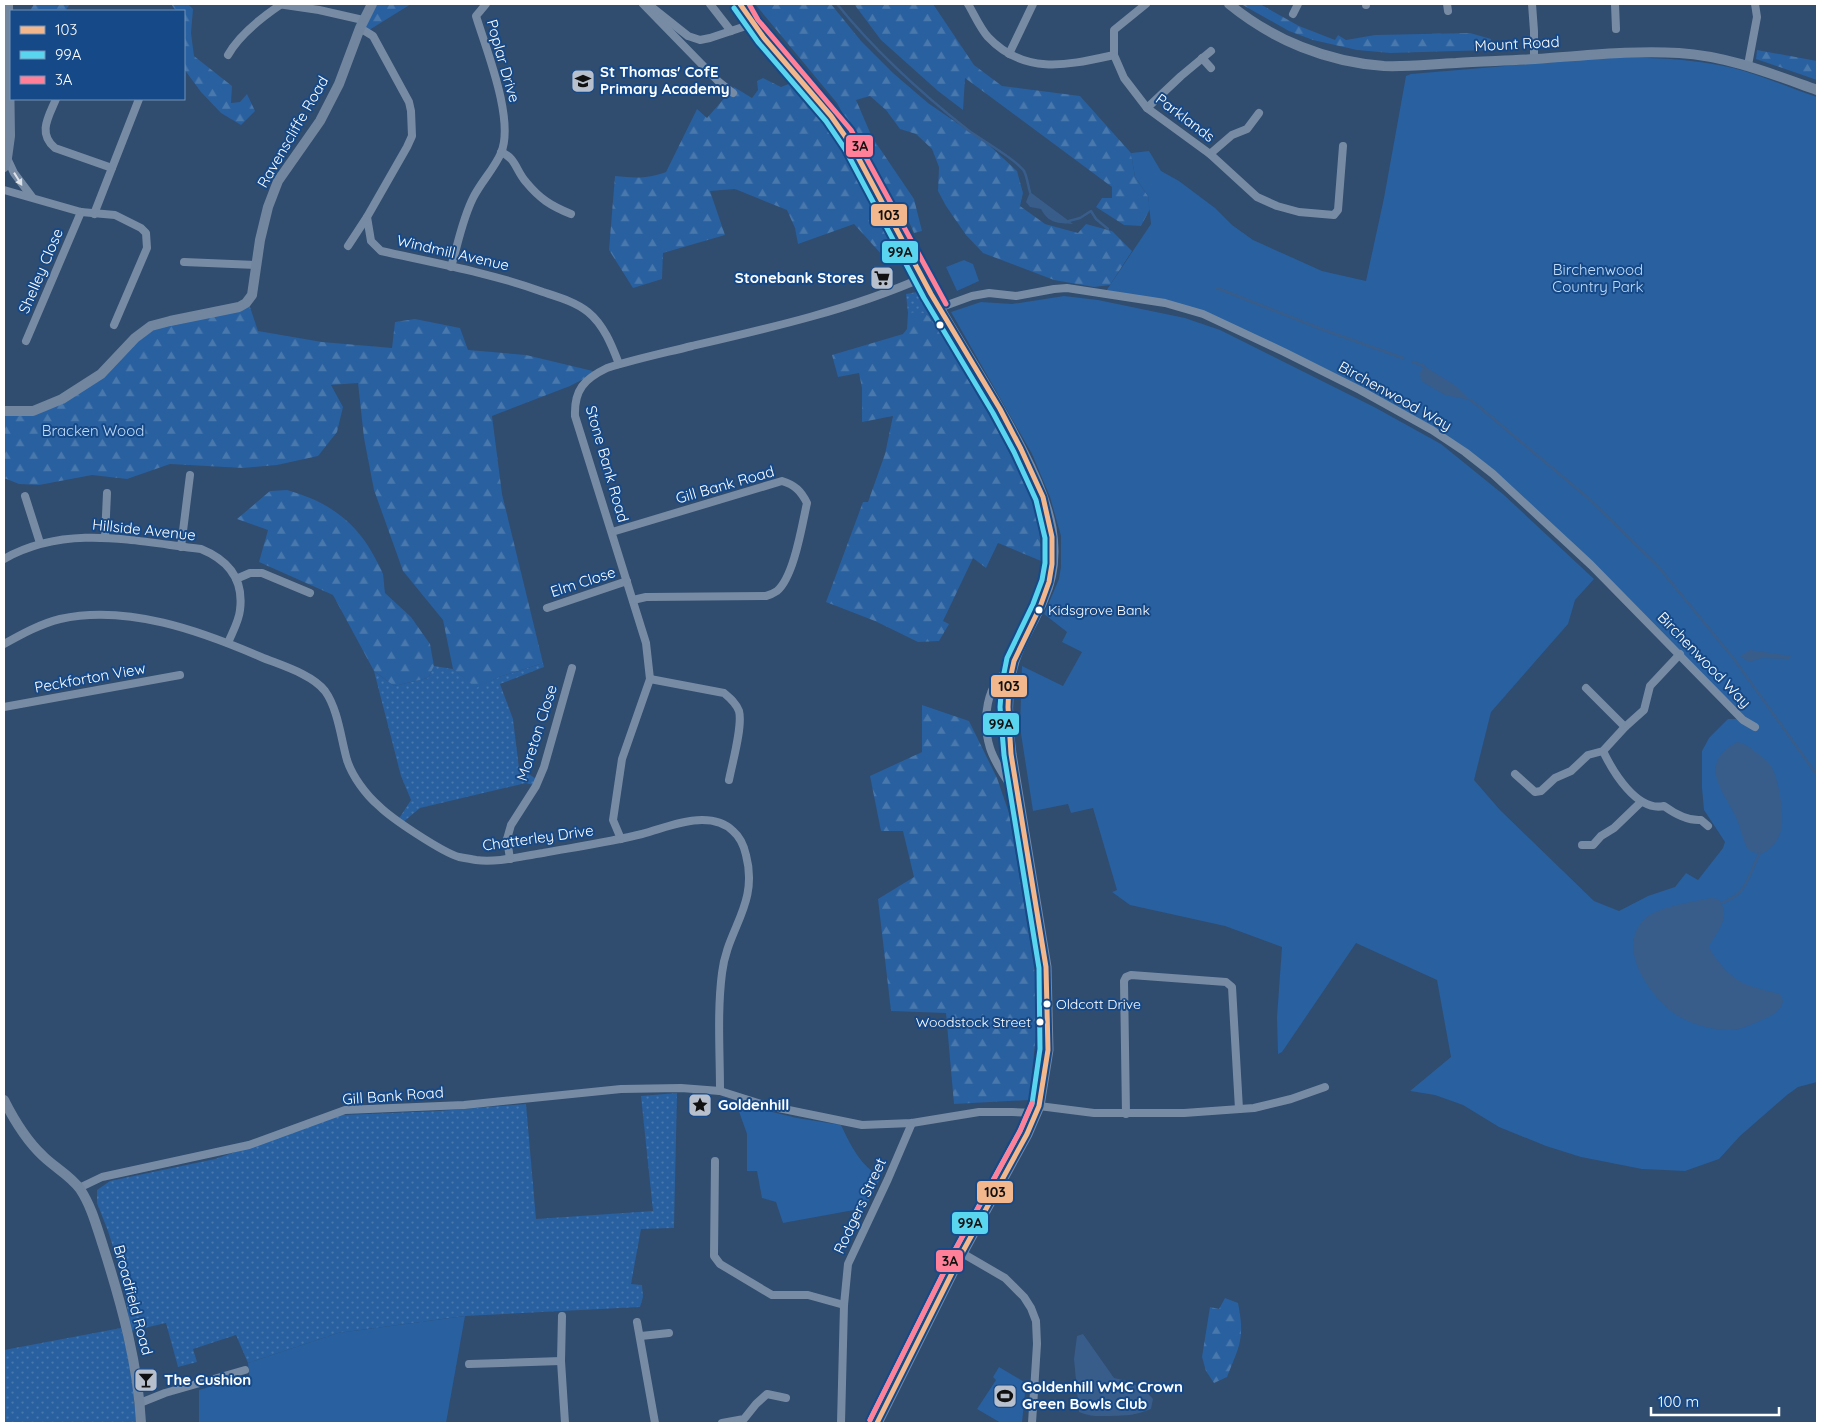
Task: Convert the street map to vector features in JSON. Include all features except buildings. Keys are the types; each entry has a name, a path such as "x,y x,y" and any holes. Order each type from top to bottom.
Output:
{"main road":[{"path":"740,4 752,24 845,134 922,278 1007,421 1031,468 1044,501 1051,528 1052,567 1050,582 1019,648 1012,668 1008,705 1008,732 1046,967 1048,1050 1038,1110 962,1253 877,1423"}],"street":[{"path":"8,4 10,136 6,162 32,197"},
{"path":"228,50 279,4 327,12 361,24 373,36 409,102 412,136 367,217 348,246"},
{"name":"Ravenscliffe Road","path":"4,411 33,411 62,399 101,374 136,338 151,326 239,307 246,303 252,295 268,207 278,181 320,120 339,84 361,24 372,4"},
{"name":"Poplar Drive","path":"452,267 467,212 474,196 501,152 504,134 503,108 476,16 486,4"},
{"path":"643,4 718,81 733,93"},
{"path":"647,4 688,36 700,40 752,24"},
{"path":"710,4 731,31"},
{"path":"968,4 987,36 1009,54 1038,65 1076,63 1114,55"},
{"path":"1009,54 1033,4"},
{"name":"Parklands","path":"1146,4 1114,30 1114,55 1124,78 1147,108 1210,154 1257,197 1276,206 1299,212 1334,215 1338,210 1343,146"},
{"name":"Mount Road","path":"1229,4 1248,20 1274,36 1294,45 1317,53 1362,63 1384,66 1407,66 1595,54 1679,53 1717,58 1748,65 1817,90"},
{"path":"1293,14 1298,4"},
{"path":"1532,4 1534,59"},
{"path":"1615,4 1616,29"},
{"path":"1748,65 1757,17 1755,4"},
{"path":"1147,108 1211,51"},
{"path":"1202,58 1210,68"},
{"path":"56,100 46,125 45,134 49,143 55,148 112,168"},
{"path":"94,214 139,100"},
{"path":"1210,154 1232,135 1247,129 1259,113"},
{"path":"501,152 514,160 524,180 539,196 552,206 571,214"},
{"path":"4,190 81,212 115,215 141,228 146,233 147,248 114,325"},
{"name":"Shelley Close","path":"26,341 81,212"},
{"name":"Windmill Avenue","path":"367,217 371,240 381,251 518,283 575,304 589,313 601,327 611,342 619,364"},
{"path":"184,262 257,265"},
{"name":"Stone Bank Road","path":"621,839 613,820 622,759 650,679 646,643 575,416 575,402 579,390 586,380 594,374 619,364 778,326 846,307 893,291 922,278"},
{"name":"Birchenwood Way","path":"939,308 965,298 989,293 1016,296 1067,288 1165,303 1203,314 1238,330 1411,418 1465,452 1493,474 1588,562 1745,721 1755,727"},
{"path":"181,547 190,475"},
{"name":"Gill Bank Road","path":"612,532 782,481 793,485 801,492 807,503 791,568 784,584 776,592 766,596 646,597 633,600"},
{"path":"105,537 107,494"},
{"path":"25,496 40,543"},
{"name":"Hillside Avenue","path":"4,559 40,543 71,538 105,537 201,549 216,555 231,569 236,579 240,594 240,612 228,643"},
{"path":"236,579 250,573 262,573 310,593"},
{"name":"Elm Close","path":"548,608 627,582"},
{"name":"Chatterley Drive","path":"4,644 38,626 60,619 85,615 114,615 192,630 296,672 314,681 326,691 342,736 348,763 360,785 379,807 400,822 458,856 480,861 510,858 621,839 682,823 704,820 721,822 733,830 744,848 749,874 748,899 729,943 722,970 720,999 720,1091"},
{"path":"1515,774 1535,792 1542,791 1555,778 1571,771 1588,755 1603,751 1644,710 1650,686 1680,654"},
{"name":"Moreton Close","path":"510,858 507,839 510,825 536,786 544,767 572,668"},
{"path":"1012,668 1001,675 992,690 987,706 987,733 993,754 1018,799"},
{"name":"Peckforton View","path":"4,707 180,675"},
{"path":"650,679 724,693 734,701 739,711 740,722 729,780"},
{"path":"1586,688 1625,727"},
{"name":"Birchenwood Way","path":"1739,728 1745,721"},
{"path":"1603,751 1614,772 1641,802 1659,807 1664,806 1675,814 1694,820 1701,820 1708,826"},
{"path":"1582,845 1593,845 1641,802"},
{"path":"1126,1114 1124,981 1131,974 1226,982 1232,987 1239,1109"},
{"path":"720,1091 764,1104 862,1125 912,1123 979,1112 1038,1110 1126,1114 1184,1113 1254,1108 1291,1099 1326,1087"},
{"name":"Gill Bank Road","path":"79,1188 102,1177 249,1145 345,1110 464,1105 622,1089 681,1088 720,1091"},
{"path":"4,1100 32,1144 79,1188"},
{"name":"Rodgers Street","path":"840,1423 844,1305 848,1264 912,1123"},
{"path":"715,1161 714,1256 720,1264 772,1295 808,1295 844,1305"},
{"name":"Broadfield Road","path":"79,1188 94,1216 134,1356 141,1423"},
{"path":"962,1253 1005,1278 1024,1297 1031,1308 1036,1321 1037,1344 1032,1423"},
{"path":"562,1316 561,1361 565,1423"},
{"path":"637,1322 655,1423"},
{"path":"641,1336 669,1333"},
{"path":"469,1364 561,1361"},
{"path":"140,1403 165,1393 245,1370"},
{"path":"722,1423 744,1419 767,1391 786,1398"}],"green space":[{"path":"34,4 70,4 66,10 31,10"},
{"path":"171,4 188,4 193,9 191,33 194,56 232,86 231,103 240,102 247,94 255,111 241,125 221,113 201,92 185,70 185,10 175,10"},
{"path":"372,4 411,4 366,32 360,28"},
{"path":"755,4 831,4 861,41 893,73 928,103 989,145 1017,171 1023,193 1020,206 1045,224 1078,233 1086,224 1112,231 1132,251 1110,285 1094,287 1054,280 983,253 966,235 938,191 939,167 932,149 916,134 900,129 886,110 870,96 856,100 872,137 914,199 922,231 914,233 906,215 886,193 837,103"},
{"path":"854,4 933,4 974,65 1002,86 1080,96 1131,153 1135,177 1148,196 1150,209 1141,226 1124,225 1096,207 1102,198 1112,198 1112,187 965,78 963,110 938,91 881,40"},
{"path":"1241,4 1260,4 1299,26 1335,40 1338,35 1346,40 1375,35 1470,33 1491,39 1491,50 1390,53 1357,50 1313,40 1289,31"},
{"path":"1757,50 1817,61 1817,80 1756,59"},
{"name":"Birchenwood Country Park","path":"1602,58 1668,59 1701,62 1754,74 1817,97 1817,1082 1798,1087 1787,1095 1740,1136 1719,1159 1685,1171 1642,1169 1581,1157 1546,1146 1499,1127 1463,1105 1435,1095 1410,1091 1451,1057 1437,980 1356,943 1282,1052 1278,1054 1277,1017 1282,947 1225,926 1130,905 1112,892 1117,890 1093,808 1071,813 1068,804 1033,811 1020,727 1022,666 1063,686 1082,652 1062,642 1067,632 1044,614 1059,579 1061,567 1061,536 1050,497 1032,454 951,312 981,302 1012,304 1064,296 1098,300 1185,318 1220,330 1376,408 1441,444 1504,495 1594,579 1575,600 1568,624 1491,712 1474,780 1500,810 1594,901 1619,911 1648,896 1675,887 1686,873 1698,880 1723,848 1725,842 1704,810 1702,751 1709,738 1728,719 1743,719 1493,474 1425,426 1200,313 1104,294 1151,224 1148,196 1135,177 1131,153 1149,151 1161,171 1179,181 1215,208 1232,225 1253,240 1322,271 1366,281 1384,198 1406,76 1411,74"},
{"path":"763,78 781,87 791,83 818,115 844,152 897,253 883,256 854,224 798,244 795,228 787,210 735,189 710,191 725,235 663,253 662,279 633,288 609,250 615,176 641,177 666,172 697,109 707,118 734,87 752,98 758,90 757,81"},
{"path":"964,260 973,264 979,281 957,291 946,267"},
{"path":"917,292 991,411 989,413 926,314 908,313 906,294"},
{"name":"Bracken Wood","path":"249,304 258,331 322,342 392,348 395,322 415,319 460,328 468,350 526,355 597,372 570,386 492,416 502,494 543,663 499,677 476,688 453,669 443,620 403,571 374,490 364,438 358,383 331,385 343,407 337,432 318,456 277,465 243,468 170,464 127,479 92,475 39,485 19,484 4,478 4,415 62,399 153,329"},
{"path":"918,312 929,317 964,372 1016,466 1030,496 1036,515 1041,561 998,543 986,568 973,558 943,621 949,624 939,641 918,642 875,621 826,602 863,502 868,502 885,454 893,416 862,422 862,388 859,373 838,377 832,355 903,334 907,329 908,313"},
{"path":"287,490 327,506 358,532 382,572 385,593 411,617 430,644 434,666 428,678 394,686 374,671 333,595 259,562 268,530 237,519 270,491"},
{"path":"543,663 544,667 500,684 513,719 519,768 538,780 536,786 526,783 420,808 402,823 398,820 411,800 401,776 374,671 394,686 428,678 434,666 453,669 476,687 499,677"},
{"path":"922,705 969,721 997,778 1009,813 1035,973 1036,1035 1029,1100 954,1104 946,1013 891,1011 878,899 914,877 903,831 881,831 870,776 922,752"},
{"path":"677,1093 674,1228 641,1229 631,1284 642,1285 643,1297 640,1307 465,1316 338,1333 248,1363 236,1335 193,1349 197,1362 178,1367 166,1323 131,1331 122,1276 97,1203 97,1190 110,1181 215,1159 342,1115 439,1111 526,1104 536,1219 653,1211 641,1096"},
{"path":"736,1103 797,1118 841,1125 852,1147 862,1161 881,1177 865,1208 783,1223 776,1202 762,1198 757,1171 747,1171 747,1134"},
{"path":"1225,1298 1238,1303 1241,1325 1240,1341 1227,1377 1214,1383 1206,1371 1202,1357 1210,1307 1219,1309"},
{"path":"465,1316 446,1423 199,1423 199,1390 249,1375 248,1363 338,1333"},
{"path":"121,1328 131,1375 136,1423 4,1423 4,1350"},
{"name":"Goldenhill WMC Crown Green Bowls Club","path":"999,1367 1026,1383 1022,1423 1001,1423 977,1409 996,1380 993,1377"}],"shaded area":[{"path":"1030,192 1073,224 1054,222 1047,218 1041,209 1030,207 1026,202"},
{"path":"1424,366 1456,386 1470,400 1445,395 1421,381 1420,373"},
{"path":"1750,650 1791,656 1789,659 1762,658 1749,662 1740,656"},
{"path":"1737,742 1750,748 1768,762 1774,772 1778,786 1782,810 1781,831 1775,843 1765,852 1753,852 1747,848 1737,819 1716,776 1719,758 1725,750"},
{"path":"1711,898 1718,899 1724,910 1723,922 1710,944 1712,953 1735,978 1757,988 1781,995 1783,1001 1778,1011 1773,1015 1735,1030 1705,1027 1672,1012 1653,993 1645,981 1638,968 1634,954 1633,941 1637,929 1646,918 1668,907"},
{"path":"1083,1334 1114,1378 1135,1385 1153,1399 1151,1409 1131,1415 1111,1416 1098,1416 1079,1412 1074,1359 1077,1336"}],"waterway":[{"path":"837,4 883,55 916,86 968,130 1020,166 1025,173 1030,192"},
{"path":"1069,221 1080,218 1091,211 1096,219 1108,229"},
{"path":"1217,288 1324,330 1403,358"},
{"path":"1413,362 1424,366"},
{"path":"1471,400 1587,497 1657,565 1734,659 1817,775"},
{"path":"1722,903 1736,896 1743,889 1760,853"}],"transit line":[{"name":"103","path":"740,4 764,38 831,116 852,146 931,294 1000,409 1021,449 1043,497 1052,537 1052,564 1049,582 1040,607 1014,661 1009,684 1008,707 1011,754 1046,967 1048,1050 1039,1106 1027,1134 962,1253 877,1423"},
{"name":"3A","path":"749,4 758,20 851,130 946,304"},
{"name":"99A","path":"734,8 758,42 826,121 845,149 924,298 993,413 1014,452 1036,500 1045,538 1045,563 1042,580 1033,604 1007,658 1000,707 1004,755 1039,968 1040,1049 1032,1104 1020,1131 955,1250 870,1420"},
{"name":"3A","path":"870,1420 955,1250 1020,1131 1032,1103"}],"place":[{"name":"St Thomas' CofE Primary Academy","path":"583,81"},
{"name":"Stonebank Stores","path":"882,278"},
{"name":"Kidsgrove Bank","path":"1039,610"},
{"name":"Oldcott Drive","path":"1047,1004"},
{"name":"Woodstock Street","path":"1040,1022"},
{"name":"Goldenhill","path":"700,1105"},
{"name":"The Cushion","path":"146,1380"},
{"name":"Goldenhill WMC Crown Green Bowls Club","path":"1005,1396"}]}
